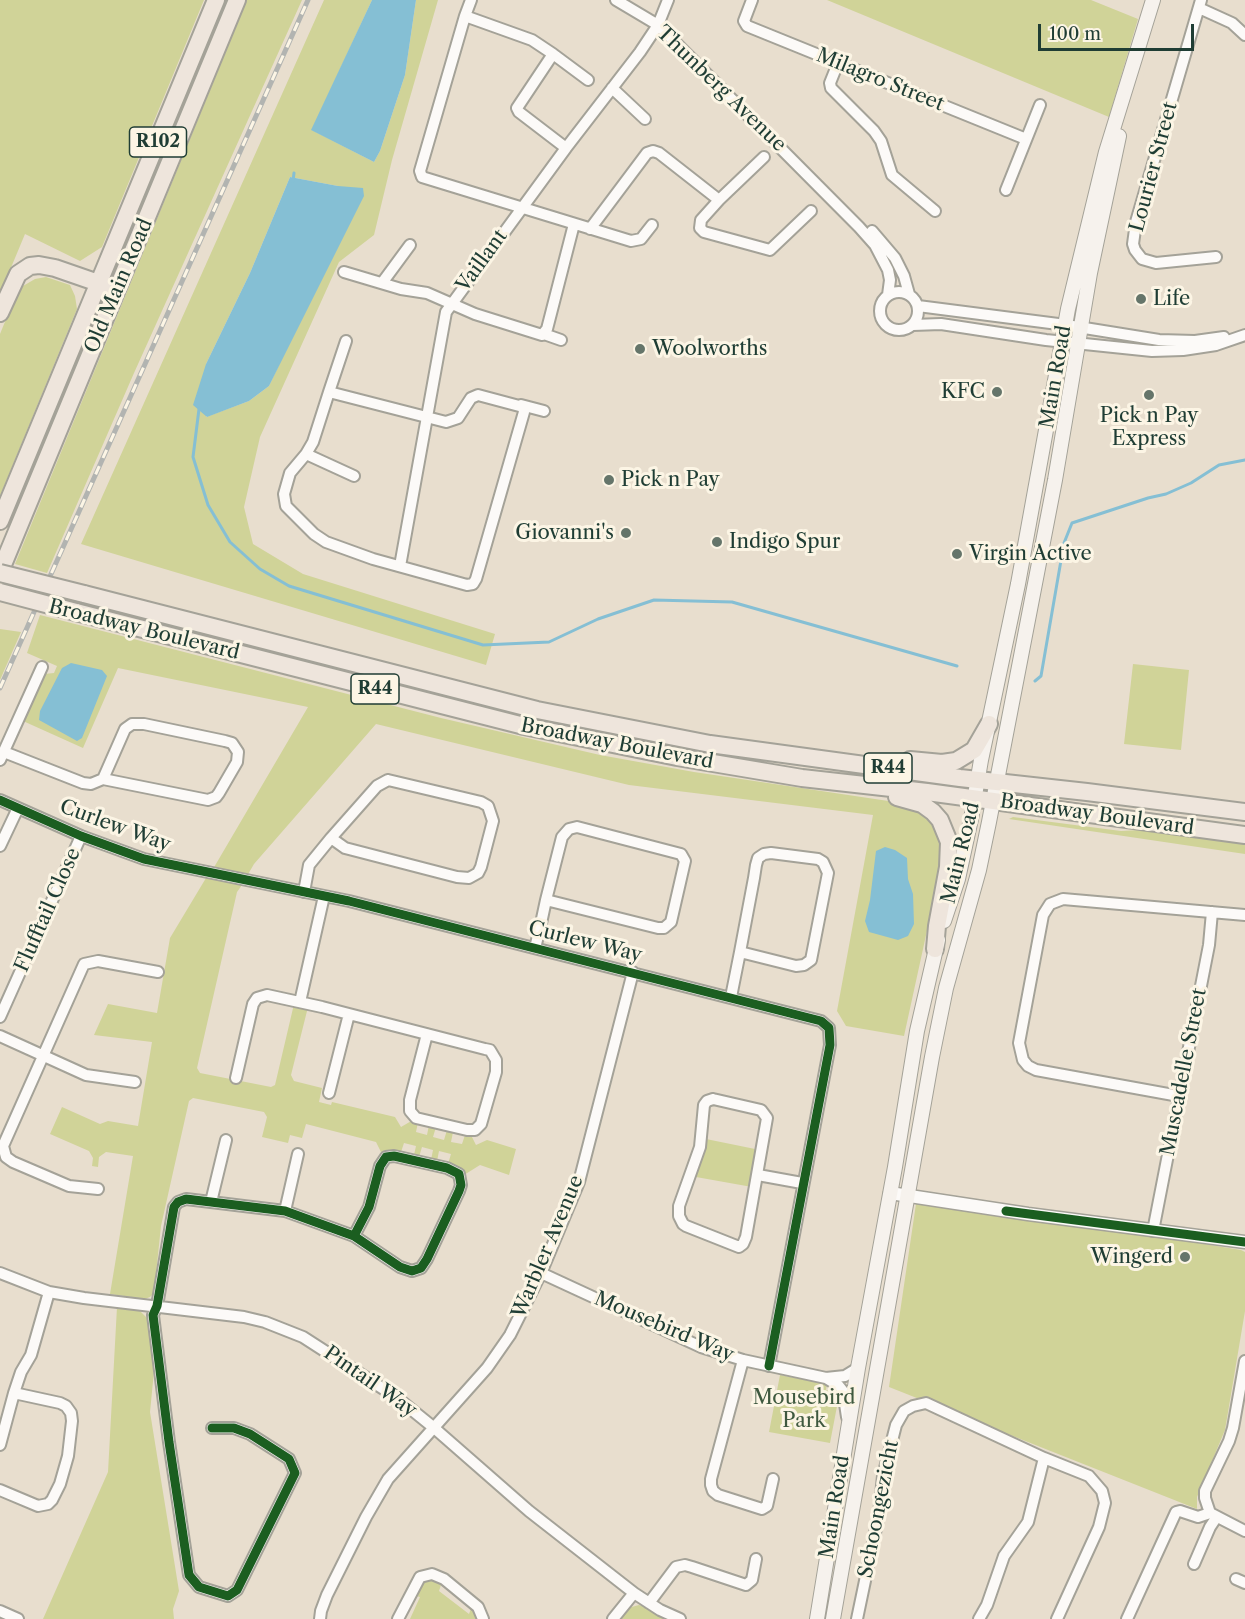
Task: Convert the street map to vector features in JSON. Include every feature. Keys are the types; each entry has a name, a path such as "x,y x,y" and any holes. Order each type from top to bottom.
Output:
{"main road":[{"name":"Old Main Road","path":"0,521 216,0"},
{"name":"Old Main Road","path":"0,573 237,0"},
{"name":"Main Road","path":"817,1619 917,1030 935,949 958,879 975,799 1066,325 1106,152 1153,0"},
{"name":"Main Road","path":"833,1619 946,988 978,870 997,782 1055,480 1097,235 1122,121 1126,92"},
{"path":"0,313 18,274 30,266 55,268 116,290"},
{"name":"Broadway Boulevard","path":"0,573 537,710 710,744 1245,813"},
{"name":"Broadway Boulevard","path":"0,592 524,726 676,758 801,778 1245,835"},
{"path":"799,755 950,763 974,750 989,724"},
{"path":"801,778 912,800 922,804 940,820 950,850 935,949"}],"street":[{"path":"471,0 420,171 424,179 630,241 641,239 652,225"},
{"name":"Thunberg Avenue","path":"616,0 658,25 819,186 847,205 863,240 879,251 890,280 888,295"},
{"name":"Vaillant","path":"400,566 445,315 450,304 640,52 658,25 669,0"},
{"name":"Milagro Street","path":"752,0 744,21 747,26 1026,139"},
{"path":"1200,4 1232,23 1245,35"},
{"name":"Lourier Street","path":"1200,4 1136,222 1133,244 1142,259 1156,263 1216,257"},
{"path":"465,16 532,40 588,80"},
{"path":"553,54 517,108 519,112 566,148"},
{"path":"838,63 830,83 831,88 874,131 892,175 935,211"},
{"path":"612,88 645,119"},
{"path":"1005,190 1040,105"},
{"path":"590,229 650,151 659,153 719,201"},
{"path":"764,157 701,220 702,231 766,250 775,247 811,212"},
{"name":"Thunberg Avenue","path":"856,223 895,258 904,276 909,294"},
{"path":"544,334 574,224"},
{"path":"382,283 410,245"},
{"path":"344,272 426,293 494,321 561,340"},
{"path":"913,325 918,316 918,306 909,294 898,292 888,295 881,303 883,322 897,330 913,325 941,324 1078,344 1168,351 1216,345 1240,336"},
{"path":"918,306 1176,341 1240,336"},
{"path":"346,341 313,442 290,473 284,494 286,506 314,534 326,542 360,555 467,585 474,582 524,412 521,405"},
{"path":"329,392 446,422 452,421 461,414 471,398 478,395 544,411"},
{"path":"306,454 354,476"},
{"path":"42,667 2,756 83,783 91,784 103,779 208,800 219,793 237,762 238,752 232,743 225,741 144,724 132,724 125,729 103,779"},
{"path":"304,892 309,865 331,838 377,786 388,780 481,802 488,806 492,815 482,867 478,873 469,878 364,854 345,848 331,838"},
{"name":"Curlew Way","path":"0,800 81,836 123,852 170,865 324,896 816,1018 829,1028 830,1045 769,1366"},
{"path":"0,846 18,808"},
{"path":"535,948 546,900 562,837 566,831 573,827 681,854 685,861 671,922 664,928 546,900"},
{"name":"Flufftail Close","path":"1,1011 81,836"},
{"path":"731,997 758,858 771,853 818,859 823,862 828,873 811,960 804,965 796,966 740,952"},
{"path":"300,1002 324,896"},
{"path":"1179,1096 1036,1070 1023,1060 1019,1043 1043,915 1050,904 1063,899 1245,915"},
{"name":"Muscadelle Street","path":"1153,1231 1209,945 1212,912"},
{"path":"98,1189 74,1188 13,1162 4,1154 5,1141 84,964 98,961 158,972"},
{"name":"Warbler Avenue","path":"320,1619 327,1595 388,1479 495,1357 510,1335 541,1273 579,1182 633,972"},
{"path":"236,1078 254,1001 261,995 267,995 300,1002 485,1048 494,1054 496,1072 481,1124 475,1130 416,1118 410,1111 410,1100 427,1034"},
{"path":"329,1093 349,1014"},
{"path":"0,1036 86,1075 135,1082"},
{"path":"717,1100 761,1110 766,1114 767,1122 758,1175 746,1237 741,1246 735,1247 686,1226 680,1221 679,1206 698,1155 706,1101 717,1100"},
{"path":"211,1202 226,1140"},
{"path":"285,1211 298,1154"},
{"path":"212,1428 227,1427 250,1434 290,1459 295,1473 237,1590 228,1596 199,1587 189,1575 153,1316 157,1306 169,1226 175,1204 186,1199 285,1211 354,1236 406,1270 412,1271 421,1268 459,1191 461,1185 459,1174 394,1155 386,1156 380,1166 369,1208 354,1236"},
{"path":"758,1175 802,1183"},
{"path":"890,1193 1028,1214 1245,1242"},
{"name":"Pintail Way","path":"0,1273 49,1292 244,1317 285,1329 331,1354 396,1397 529,1511 634,1593 680,1619"},
{"name":"Mousebird Way","path":"541,1273 701,1347 743,1360 826,1378 844,1376 858,1368"},
{"path":"0,1445 14,1393 21,1372 31,1354 49,1292"},
{"path":"743,1360 711,1485 713,1491 718,1495 762,1509 767,1506 772,1479"},
{"path":"1194,1564 1213,1516 1205,1504 1205,1491 1231,1434 1244,1368"},
{"path":"826,1378 843,1391 848,1426"},
{"path":"0,1490 38,1506 48,1504 60,1484 68,1456 72,1421 66,1406 60,1402 14,1393"},
{"name":"Schoongezicht","path":"857,1619 896,1425 904,1411 920,1404 933,1405 1044,1458 1094,1479 1102,1491 1105,1503 1099,1527 1057,1619"},
{"path":"980,1619 1004,1556 1028,1522 1044,1458"},
{"path":"1126,1619 1176,1512 1180,1511 1198,1517 1213,1516 1245,1531"},
{"path":"649,1603 676,1568 685,1565 746,1585 752,1580 756,1559"},
{"path":"398,1619 416,1583 420,1577 428,1574 437,1575 472,1602 482,1612 483,1619"},
{"path":"614,1619 634,1593"},
{"path":"0,1611 18,1619"}],"green space":[{"path":"0,0 204,0 102,247 80,261 25,234 0,294"},
{"path":"247,0 302,0 134,373 47,573 15,564"},
{"path":"324,0 372,0 312,130 374,162 380,151 405,75 416,0 438,0 392,160 374,235 339,262 260,437 244,507 253,544 303,574 495,634 486,665 81,544","holes":["290,177 338,186 279,365 269,386 249,401 206,417 206,364 250,273"]},
{"path":"827,0 1091,0 1138,19 1109,117"},
{"path":"46,277 70,285 77,309 0,496 0,334 13,302 23,286 35,279"},
{"path":"40,615 441,718 600,755 694,772 895,802 923,812 937,827 943,849 942,862 904,1036 846,1026 837,1011 873,815 629,785 376,724 254,864 247,876 213,869 308,707 118,668 83,748 23,721 44,674 54,673 57,666 27,653"},
{"path":"0,629 21,632 0,680"},
{"path":"1133,664 1189,670 1181,750 1124,744"},
{"path":"1013,817 1121,831 1140,830 1245,843 1245,854 1009,819"},
{"path":"206,878 242,885 237,892 197,1068 200,1073 271,1087 275,1085 294,1004 308,1007 291,1075 294,1081 322,1088 319,1102 331,1105 332,1102 395,1117 401,1127 413,1120 418,1122 416,1132 427,1135 429,1125 436,1127 433,1137 444,1140 447,1130 453,1132 451,1142 462,1144 465,1135 471,1135 476,1145 487,1140 516,1149 509,1175 480,1165 464,1175 459,1169 448,1164 451,1154 439,1151 437,1161 431,1160 433,1150 422,1147 419,1157 414,1155 416,1146 404,1143 401,1152 392,1150 382,1154 376,1142 306,1124 302,1138 290,1135 288,1143 262,1137 267,1117 264,1112 193,1098 189,1101 161,1226 154,1293 145,1299 110,1294 133,1156 106,1152 99,1157 98,1167 92,1166 93,1158 89,1151 50,1134 62,1107 100,1124 108,1121 138,1126 152,1042 94,1035 108,1004 157,1013 170,938"},
{"path":"706,1139 760,1150 752,1187 696,1177"},
{"path":"917,1197 1245,1252 1245,1311 1225,1430 1197,1497 1197,1509 889,1387"},
{"path":"117,1307 139,1310 148,1319 155,1361 150,1412 179,1591 173,1609 174,1619 43,1619 108,1472"},
{"name":"Mousebird Park","path":"780,1375 827,1384 826,1390 832,1392 838,1401 830,1443 769,1432"},
{"path":"424,1577 442,1582 439,1591 469,1614 472,1606 479,1619 410,1619 420,1597 412,1595"},
{"path":"639,1605 665,1619 620,1619 628,1608"}],"water":[{"path":"372,0 416,0 405,75 380,151 374,162 311,130"},
{"path":"290,177 363,188 364,196 269,386 249,401 207,417 193,405 206,364 250,273"},
{"path":"71,663 102,670 107,676 82,738 77,741 39,720 40,711 62,668"},
{"path":"885,847 907,858 908,879 913,894 914,924 908,936 898,940 869,932 865,921 876,851"}],"waterway":[{"path":"293,181 294,173"},
{"path":"199,409 193,457 208,505 230,542 260,569 289,586 483,645 549,642 598,619 654,600 732,602 957,666"},
{"path":"1035,681 1041,676 1064,543 1072,523 1166,494 1191,483 1219,465 1245,460"}],"railway":[{"path":"0,688 308,0"}],"cycle path":[{"path":"0,800 81,836 144,859 349,901 821,1021 829,1028 830,1045 769,1366"},
{"path":"212,1428 234,1428 250,1434 289,1459 295,1473 237,1590 228,1596 199,1587 189,1575 169,1442 153,1315 157,1306 174,1207 178,1202 186,1199 285,1211 354,1236 400,1267 412,1271 421,1268 427,1259 459,1191 461,1185 459,1174 447,1168 394,1156 386,1157 380,1166 369,1207 354,1236"},
{"path":"1006,1211 1245,1242"}],"place":[{"name":"Life","path":"1141,299"},
{"name":"Woolworths","path":"640,349"},
{"name":"KFC","path":"997,392"},
{"name":"Pick n Pay Express","path":"1149,395"},
{"name":"Pick n Pay","path":"609,480"},
{"name":"Giovanni's","path":"626,533"},
{"name":"Indigo Spur","path":"717,542"},
{"name":"Virgin Active","path":"957,554"},
{"name":"Wingerd","path":"1185,1257"}]}
